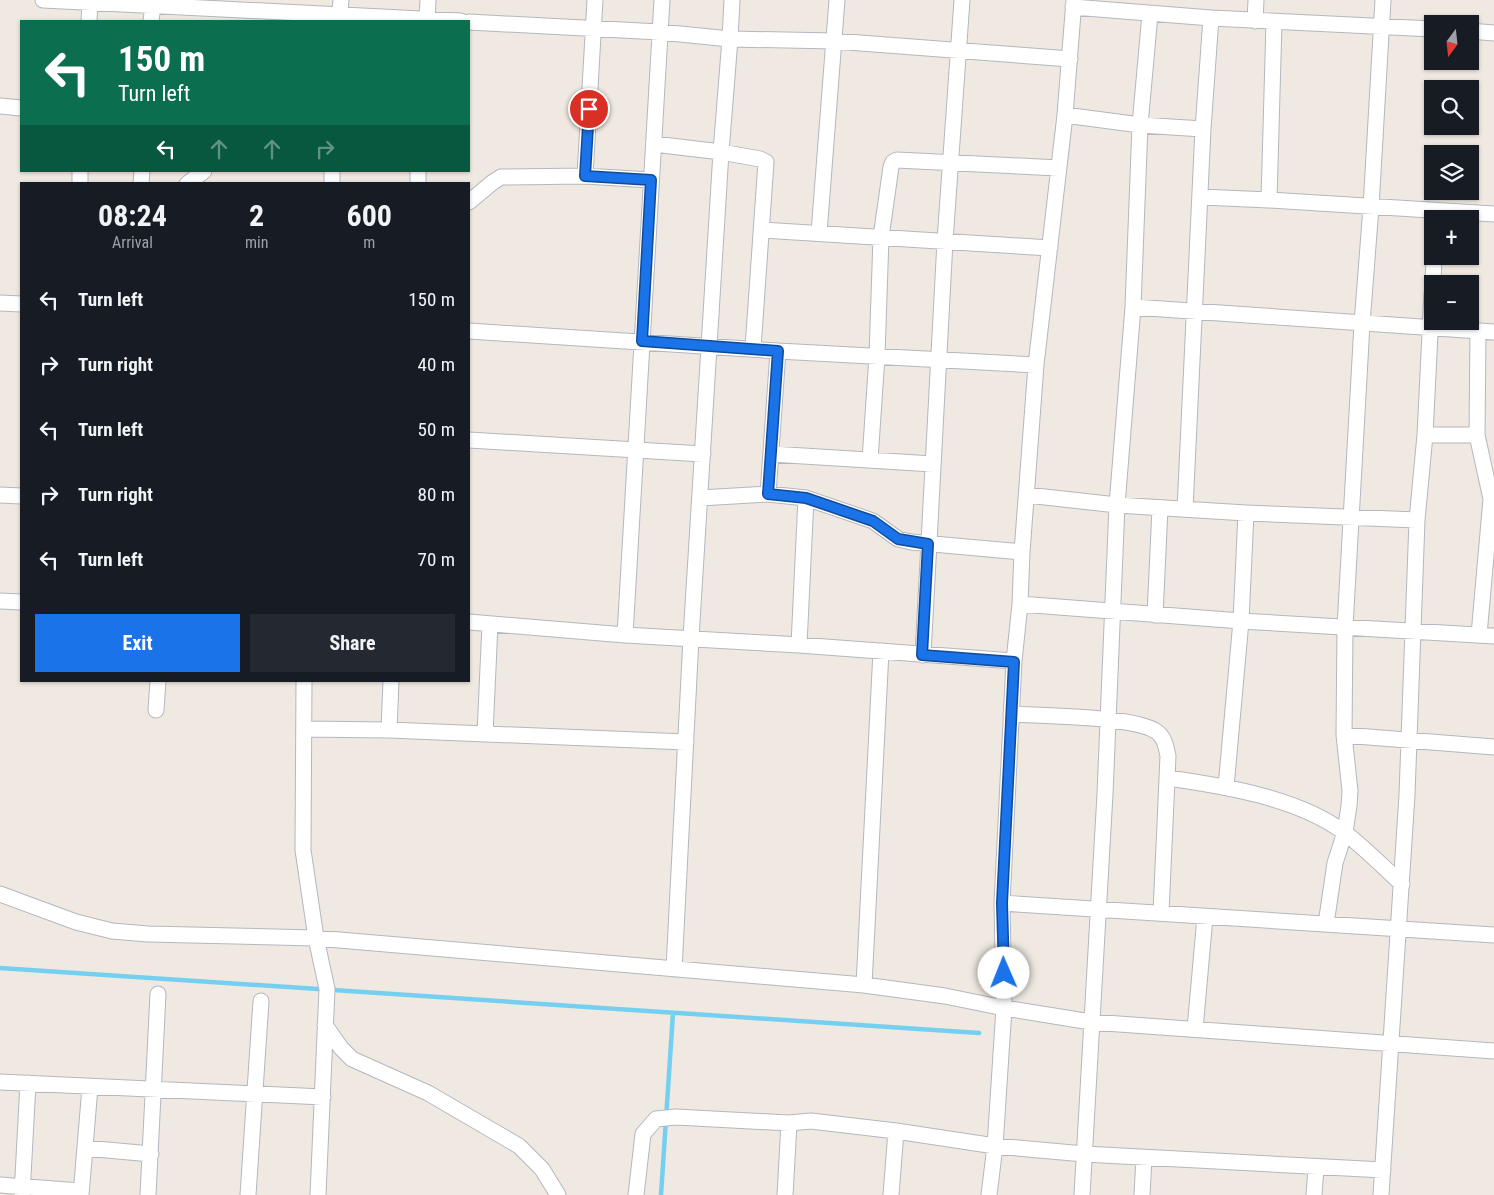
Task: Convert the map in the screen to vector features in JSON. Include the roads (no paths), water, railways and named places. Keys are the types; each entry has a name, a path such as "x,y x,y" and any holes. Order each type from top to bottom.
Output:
{"street":[{"path":"43,0 340,12 427,20 428,0"},
{"path":"585,176 595,0"},
{"path":"625,635 662,0"},
{"path":"674,969 691,638 732,0"},
{"path":"820,233 837,0"},
{"path":"922,655 945,241 962,0"},
{"path":"1255,21 1256,0"},
{"path":"1326,924 1335,863 1348,817 1350,790 1344,735 1345,626 1362,324 1384,0"},
{"path":"89,20 90,1"},
{"path":"989,1195 1004,1008 1002,903 1014,662 1020,604 1036,365 1065,115 1074,3 1150,14 1424,29"},
{"path":"151,20 152,5"},
{"path":"1082,1195 1108,720 1117,505 1133,307 1140,125 1150,14"},
{"path":"1185,509 1204,129 1212,18"},
{"path":"470,22 660,32 730,38 834,42 1070,58"},
{"path":"1269,200 1274,22"},
{"path":"1479,32 1494,33"},
{"path":"0,106 20,108"},
{"path":"1065,115 1140,125 1204,129"},
{"path":"654,144 721,152 760,159 766,162 753,348"},
{"path":"870,460 882,237 893,162 897,160 1059,168"},
{"path":"190,182 203,172"},
{"path":"470,201 501,177 585,176 651,180"},
{"path":"1201,197 1371,207 1424,214"},
{"path":"1479,214 1494,214"},
{"path":"762,230 1050,248"},
{"path":"0,303 20,304"},
{"path":"1133,307 1424,328"},
{"path":"1381,1195 1402,884 1417,520 1425,435 1431,330"},
{"path":"1462,330 1494,332"},
{"path":"470,331 1036,365"},
{"path":"1020,604 1242,622 1345,626 1487,636 1493,499 1477,435 1478,331"},
{"path":"768,494 778,351"},
{"path":"1425,435 1477,435"},
{"path":"470,440 703,454"},
{"path":"771,454 933,464"},
{"path":"700,498 768,494 806,498 873,521 898,539 928,544 1022,552"},
{"path":"1027,494 1117,505 1160,508 1417,520"},
{"path":"0,495 20,496"},
{"path":"799,645 806,498"},
{"path":"1155,615 1160,508"},
{"path":"1226,787 1242,622 1246,513"},
{"path":"0,601 20,602"},
{"path":"470,622 625,635 799,645 1014,662"},
{"path":"485,734 490,624"},
{"path":"864,985 881,651"},
{"path":"156,710 158,682"},
{"path":"304,682 303,850 316,938 327,993 318,1195"},
{"path":"389,730 391,682"},
{"path":"1011,714 1108,720 1148,727 1158,733 1165,742 1168,756 1168,778 1161,913"},
{"path":"304,730 389,730 686,742"},
{"path":"1344,735 1494,746"},
{"path":"1168,778 1226,787 1288,804 1322,819 1344,832 1402,884"},
{"path":"0,894 76,922 112,930 148,934 316,938 864,985 945,996 1091,1022 1494,1051"},
{"path":"1002,903 1494,935"},
{"path":"1195,1029 1205,916"},
{"path":"148,1195 158,994"},
{"path":"248,1195 261,1001"},
{"path":"325,1025 341,1048 352,1059 428,1094 519,1146 542,1169 558,1195"},
{"path":"0,1082 323,1096"},
{"path":"22,1190 28,1083"},
{"path":"0,1185 22,1190 81,1193 90,1087"},
{"path":"636,1195 643,1134 656,1119 676,1118 788,1123 810,1121 896,1130 994,1146 1084,1154 1316,1168 1383,1170"},
{"path":"785,1195 788,1123"},
{"path":"891,1195 896,1130"},
{"path":"84,1148 151,1154"},
{"path":"1142,1195 1144,1158"},
{"path":"1314,1195 1316,1168"}],"waterway":[{"path":"0,968 979,1033"},
{"path":"661,1195 673,1013"}]}
